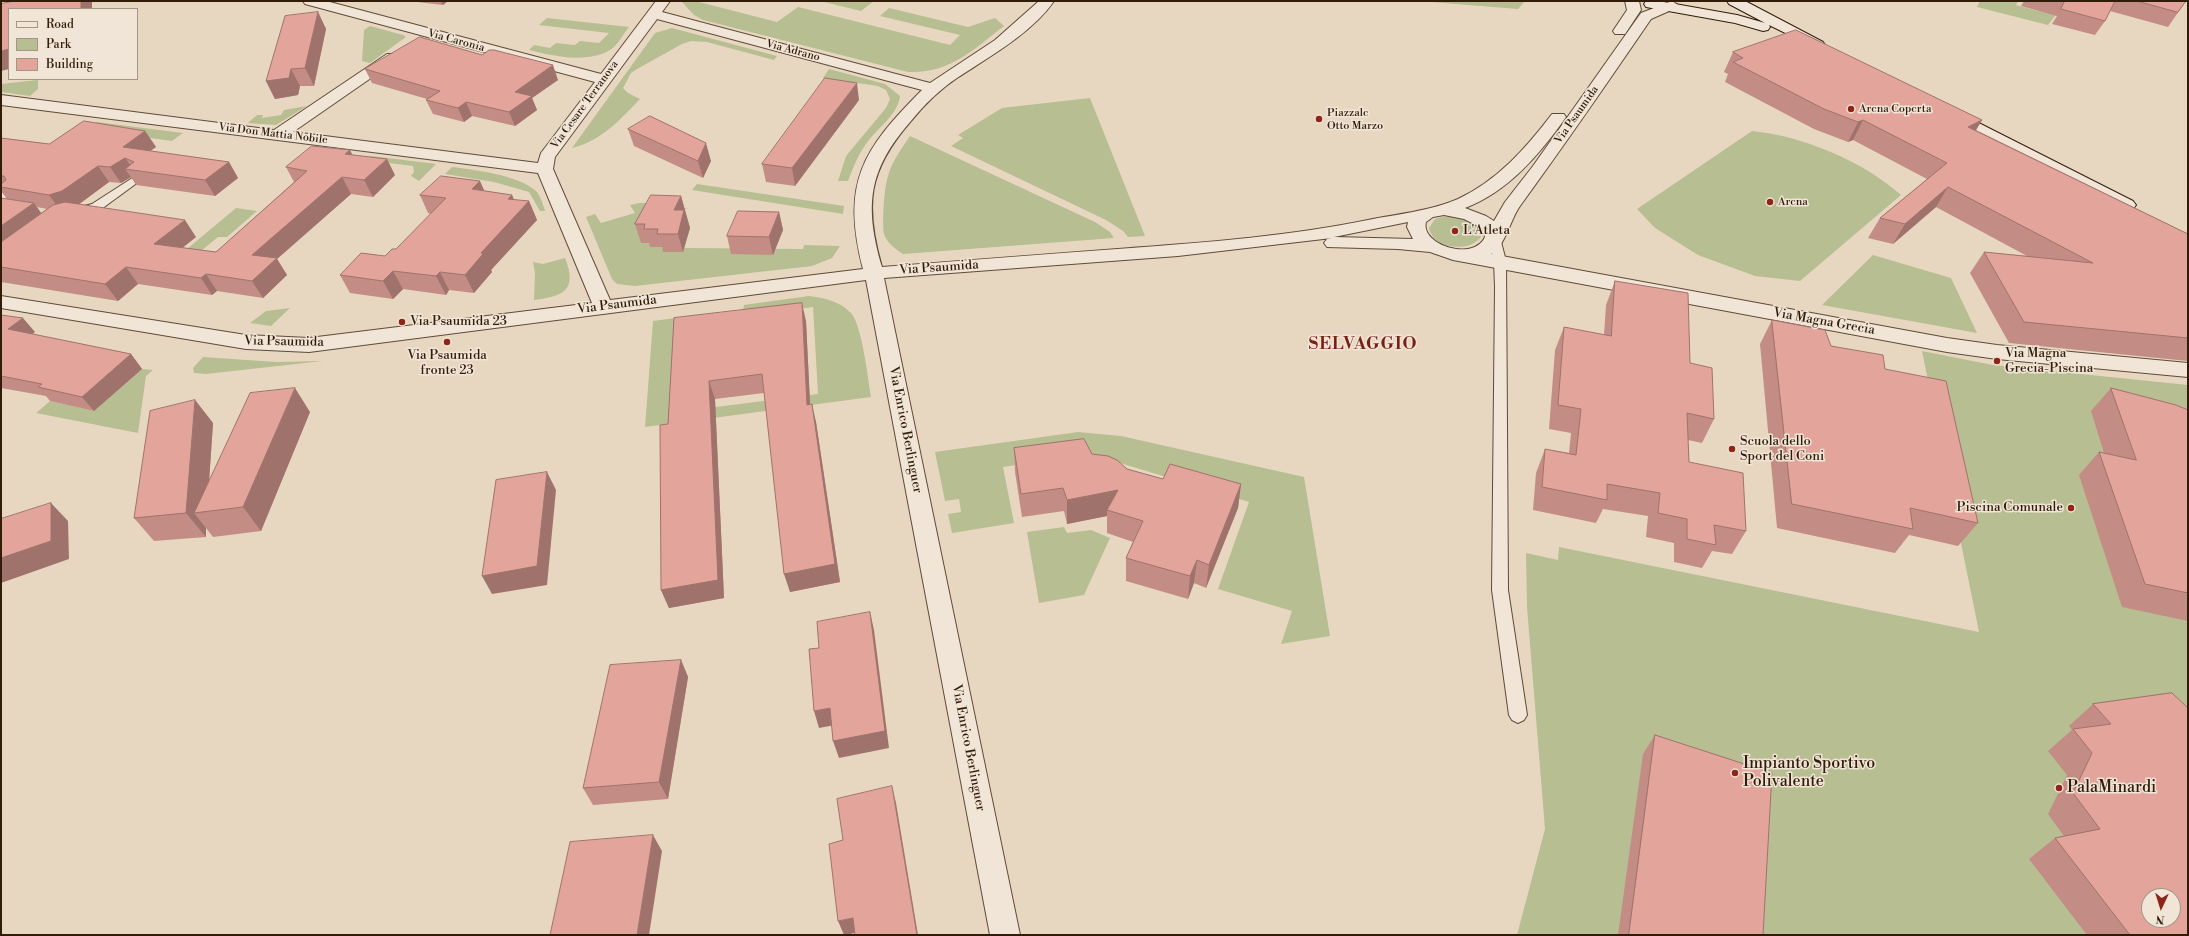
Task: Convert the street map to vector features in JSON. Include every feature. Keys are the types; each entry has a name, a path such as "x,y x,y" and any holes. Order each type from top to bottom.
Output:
{"street":[{"name":"Via Caronia","path":"310,1 603,79"},
{"name":"Via Cesare Terranova","path":"545,169 547,157 603,79 663,1"},
{"name":"Via Enrico Berlinguer","path":"1005,935 874,273 864,240 862,203 865,182 873,158 896,127 933,88 1010,36 1047,1"},
{"name":"Via Psaumida","path":"1437,211 1471,200 1497,183 1518,166 1538,144 1634,10 1632,1"},
{"path":"1663,4 1737,19 1771,29 1830,51 1734,1"},
{"name":"Via Psaumida","path":"1463,255 1484,250 1491,245 1511,206 1646,16 1663,4"},
{"name":"Via Adrano","path":"652,14 933,88"},
{"path":"414,42 427,33"},
{"path":"279,134 402,51"},
{"name":"Via Don Mattia Nobile","path":"1,100 279,134 545,169"},
{"path":"1940,108 2138,211"},
{"path":"545,169 603,307"},
{"path":"1236,245 1341,231 1437,211 1455,210 1475,216 1489,226 1494,238"},
{"path":"1430,247 1417,234 1417,222 1422,216 1437,211"},
{"name":"Via Magna Grecia","path":"1236,245 1398,243 1430,247 1440,251 1947,345 1998,352 2188,370"},
{"name":"Via Psaumida","path":"1,302 246,342 309,345 874,273 1236,245"}],"lane":[{"path":"68,215 96,207 137,178"},
{"path":"1,194 11,196 1,202"},
{"path":"1,207 16,209"},
{"path":"1494,238 1500,262 1500,590 1518,714"}],"green space":[{"path":"681,1 695,1 777,22 798,7 950,45 960,35 880,16 889,8 968,27 995,18 1004,26 971,52 948,65 923,72 908,72 703,20 694,15"},
{"path":"820,1 874,1 861,11"},
{"path":"1418,1 1525,1 1518,9"},
{"path":"1980,1 2018,1 2016,5 2038,11 2058,12 2048,25 1977,7"},
{"path":"547,18 629,27 614,47 605,53 595,56 572,58 549,55 529,50 534,45 550,48 556,43 575,45 580,41 599,43 609,33 539,25"},
{"path":"370,26 406,37 370,63 362,61 364,30"},
{"path":"672,28 777,56 774,60 707,42 691,41 682,44 631,73 623,88 628,93 640,99 617,122 601,135 582,145 572,148 655,33"},
{"path":"829,69 885,84 900,96 891,115 863,148 848,181 838,181 846,156 886,108 890,99 886,90 878,86 823,78"},
{"path":"38,80 38,89 30,96 1,92 1,84"},
{"path":"1090,98 1145,236 1128,237 1123,231 1106,220 951,146 963,138 958,135 1002,108"},
{"path":"307,106 276,125 248,123 257,115 263,115 262,118 281,115 284,110"},
{"path":"97,122 183,133 172,141 86,129"},
{"name":"Arena","path":"1752,131 1791,138 1812,144 1831,152 1869,171 1901,195 1800,281 1755,276 1698,255 1655,228 1637,209"},
{"path":"910,136 1095,222 1110,232 1114,238 903,254 892,246 884,234 883,222 885,188 892,165"},
{"path":"371,156 436,164 419,181 411,176 414,172 413,166 366,160"},
{"path":"452,167 496,174 528,185 538,193 545,211 540,211 529,192 494,182 445,174"},
{"path":"697,184 844,206 843,214 692,190"},
{"path":"639,203 666,203 688,209 672,209 641,242 651,243 683,252 684,248 803,249 804,245 840,246 832,258 812,266 635,286 617,284 612,279 586,217 595,214 601,223 635,213 630,205"},
{"path":"236,208 257,211 227,237 218,237 201,251 187,249"},
{"path":"1442,217 1460,218 1472,222 1479,231 1481,237 1475,242 1460,247 1437,241 1429,228 1435,219"},
{"path":"1873,255 1951,278 1977,333 1822,305"},
{"path":"565,258 569,269 569,285 560,294 534,300 535,273 533,262 543,264"},
{"path":"809,296 826,299 837,303 847,309 855,319 864,353 871,397 645,427 653,321 697,315 703,322 674,336 669,413 818,394 813,307 742,316 744,305"},
{"path":"290,308 271,326 250,323 266,311"},
{"path":"1922,351 1993,365 2188,385 2188,935 1517,935 1545,829 1527,607 1526,553 1558,560 1559,547 1979,632"},
{"path":"203,357 276,362 323,361 206,374 194,373 193,368"},
{"path":"142,369 153,370 146,376 138,433 36,413 50,401 94,411"},
{"path":"1078,432 1121,436 1304,477 1330,636 1281,644 1292,611 1218,589 1249,502 1090,454 1003,467 1014,523 952,533 948,514 961,512 959,499 945,501 935,452"},
{"path":"1064,527 1067,533 1091,530 1110,538 1084,595 1039,603 1027,532"}],"building":[{"path":"15,1 81,1 81,8 8,8 8,49 1,51 1,4"},
{"path":"2065,1 2115,1 2105,21 2061,9"},
{"path":"2137,1 2186,1 2178,12"},
{"path":"318,12 305,68 291,69 289,78 266,81 285,16"},
{"path":"1796,30 1982,120 1968,127 2188,234 2188,338 2024,322 1984,252 2093,263 1948,187 1905,224 1880,218 1947,163 1863,120 1858,122 1824,109 1733,62 1743,58 1733,52"},
{"path":"420,37 482,55 489,50 494,50 553,65 515,92 532,96 509,112 466,102 458,108 426,100 440,91 365,69"},
{"path":"825,78 857,83 792,168 762,164"},
{"path":"650,116 706,143 698,161 628,129"},
{"path":"84,121 145,131 123,147 229,162 205,180 125,169 134,162 125,158 110,167 98,166 62,191 49,195 1,187 1,184 6,180 4,176 1,176 1,138 49,144"},
{"path":"312,146 350,150 345,154 387,159 364,180 342,177 252,255 277,258 252,281 206,274 201,278 126,267 105,284 1,267 1,242 53,205 65,202 185,220 154,244 216,252 307,171 286,167"},
{"path":"441,176 480,181 472,189 512,195 508,199 529,201 481,253 483,254 465,275 440,272 436,276 393,271 383,281 340,275 361,253 385,256 392,249 396,249 446,198 420,195"},
{"path":"651,195 681,196 674,210 684,210 678,234 657,234 658,229 644,229 645,224 635,224"},
{"path":"1,198 34,203 1,226"},
{"path":"738,211 779,212 769,237 727,236"},
{"path":"1615,281 1688,293 1690,363 1712,368 1714,419 1687,413 1689,462 1743,473 1746,531 1714,525 1716,545 1687,539 1687,519 1658,513 1660,493 1607,484 1607,500 1542,487 1545,449 1576,455 1581,409 1558,405 1564,327 1611,336"},
{"path":"802,303 807,405 812,404 835,564 784,574 762,374 709,381 718,580 661,590 660,425 668,424 674,318"},
{"path":"1,315 23,318 8,329 131,354 82,397 38,387 42,384 1,376"},
{"path":"1772,320 1825,330 1831,346 1883,355 1885,369 1946,381 1978,523 1910,508 1913,529 1792,504"},
{"path":"295,388 243,507 194,513 250,393"},
{"path":"2111,388 2176,405 2188,410 2188,593 2145,584 2099,452 2136,460"},
{"path":"195,400 186,513 134,518 150,411"},
{"path":"1084,439 1092,454 1108,456 1117,460 1127,469 1163,479 1170,464 1241,484 1209,565 1197,560 1190,576 1126,558 1143,521 1107,510 1118,490 1067,500 1063,488 1021,494 1014,448"},
{"path":"547,472 537,566 482,576 496,480"},
{"path":"51,503 51,541 1,558 1,519"},
{"path":"870,612 885,731 833,741 830,708 814,711 809,649 819,648 817,622"},
{"path":"681,660 659,782 583,788 610,665"},
{"path":"2172,693 2188,708 2188,935 2130,935 2055,838 2100,829 2073,793 2092,753 2073,729 2111,724 2093,704"},
{"path":"1655,735 1772,773 1763,935 1629,935"},
{"path":"892,786 917,935 855,935 853,918 838,921 829,844 843,840 837,799"},
{"path":"653,835 637,935 550,935 570,842"}],"place":[{"name":"Arena Coperta","path":"1851,109"},
{"name":"Piazzale Otto Marzo","path":"1319,119"},
{"name":"Arena","path":"1770,202"},
{"name":"L'Atleta","path":"1455,231"},
{"name":"Via Psaumida 23","path":"402,322"},
{"name":"Via Psaumida fronte 23","path":"447,342"},
{"name":"Via Magna Grecia-Piscina","path":"1997,361"},
{"name":"Scuola dello Sport del Coni","path":"1732,449"},
{"name":"Piscina Comunale","path":"2071,508"},
{"name":"Impianto Sportivo Polivalente","path":"1735,773"},
{"name":"PalaMinardi","path":"2059,788"}],"district":[{"name":"SELVAGGIO","path":"1363,345"}]}
